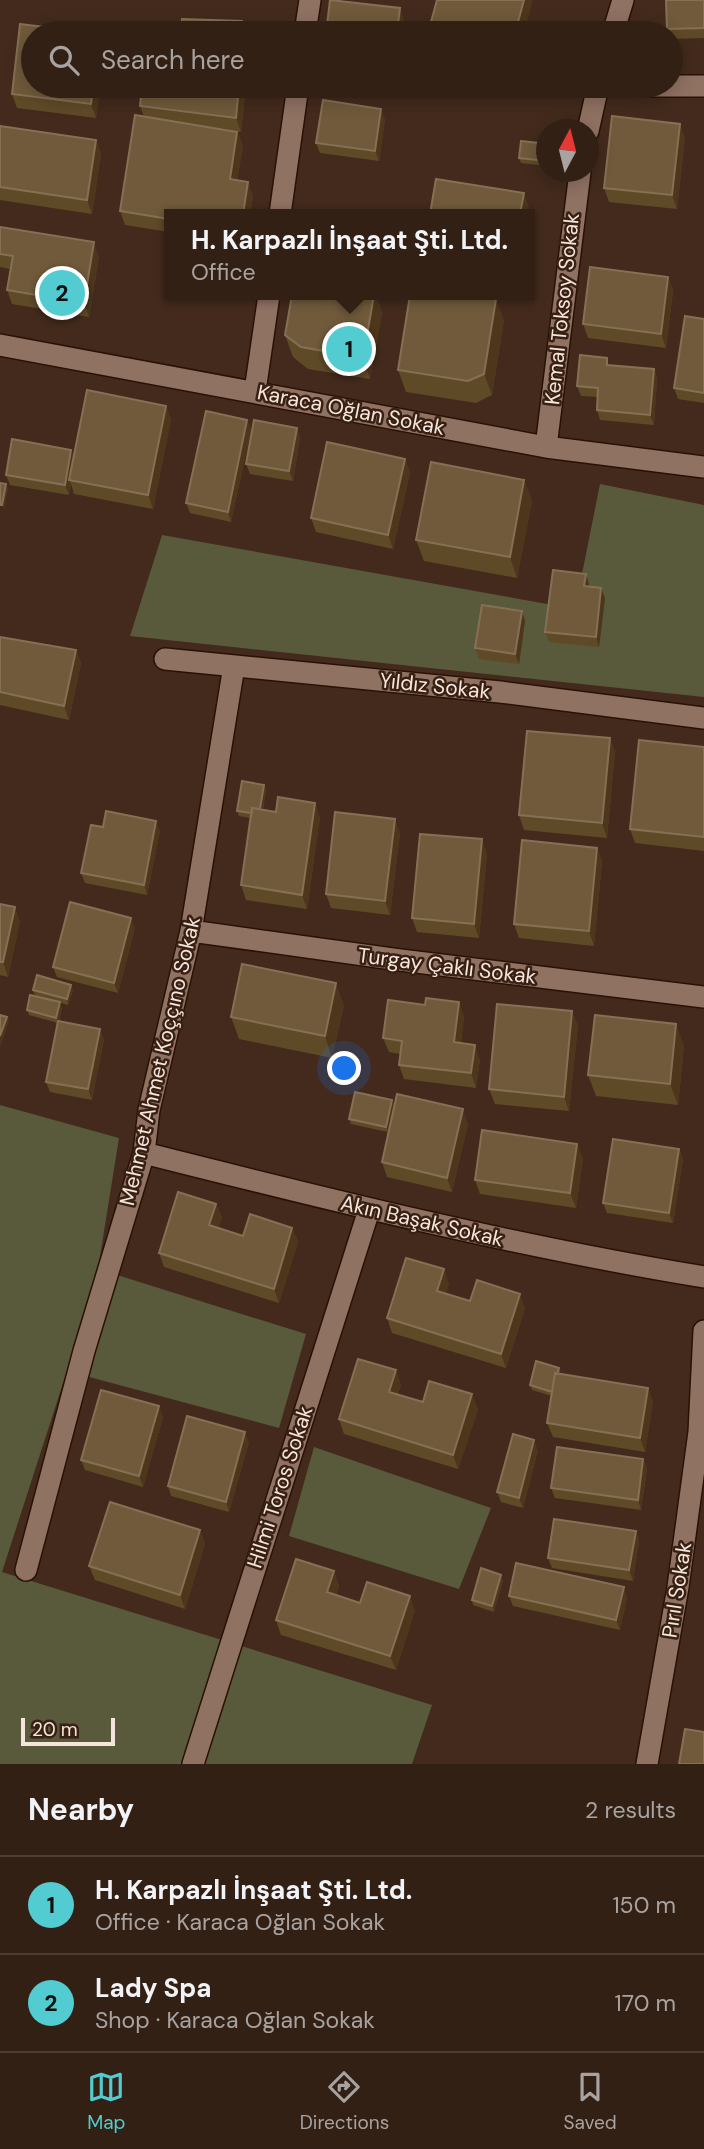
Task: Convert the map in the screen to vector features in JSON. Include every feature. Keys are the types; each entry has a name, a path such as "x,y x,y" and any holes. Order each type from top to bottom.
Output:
{"street":[{"path":"307,21 310,0"},
{"path":"617,21 623,0"},
{"path":"683,86 704,86"},
{"path":"281,209 296,98"},
{"path":"591,119 596,98"},
{"name":"Kemal Toksoy Sokak","path":"546,447 579,182"},
{"path":"255,391 268,300"},
{"name":"Karaca Oğlan Sokak","path":"0,345 546,447 704,467"},
{"name":"Yıldız Sokak","path":"165,659 500,692 704,718"},
{"name":"Mehmet Ahmet Koççıno Sokak","path":"26,1570 84,1351 144,1153 149,1110 191,931 234,666"},
{"name":"Turgay Çaklı Sokak","path":"191,931 704,997"},
{"name":"Akın Başak Sokak","path":"144,1153 369,1210 567,1254 704,1277"},
{"name":"Hilmi Toros Sokak","path":"193,1764 369,1210"},
{"name":"Pırıl Sokak","path":"647,1764 702,1433 704,1331"}],"green space":[{"path":"600,484 704,505 704,697 130,636 162,535 575,609"},
{"path":"0,1105 119,1138 98,1269 306,1334 279,1428 67,1371 2,1572 432,1705 412,1764 0,1764"},
{"path":"314,1447 491,1508 459,1589 289,1536"}],"building":[{"path":"330,0 400,8 398,21 327,21"},
{"path":"437,0 524,0 518,21 431,21"},
{"path":"666,0 704,0 704,28 683,29 683,21 667,21"},
{"path":"182,19 242,21 182,21"},
{"path":"20,24 21,24 21,95 12,94"},
{"path":"44,98 92,98 91,104"},
{"path":"141,98 238,98 236,118 140,106"},
{"path":"323,100 381,109 375,151 316,143"},
{"path":"135,115 237,132 230,179 248,182 244,209 164,209 164,218 120,211"},
{"path":"612,116 680,124 672,195 604,188"},
{"path":"0,126 96,140 87,200 0,187"},
{"path":"521,141 536,143 536,160 519,158"},
{"path":"436,179 524,193 521,209 431,209"},
{"path":"0,227 94,242 84,303 7,290 13,256 0,254"},
{"path":"590,267 668,277 661,334 583,324"},
{"path":"291,300 373,300 363,358 301,347 285,335"},
{"path":"409,300 496,300 484,374 468,381 398,370"},
{"path":"685,316 704,319 704,393 674,388"},
{"path":"580,355 607,358 607,365 654,369 650,415 597,410 598,388 577,386"},
{"path":"87,390 166,406 148,495 69,480"},
{"path":"206,411 247,420 228,512 186,503"},
{"path":"254,420 297,428 289,471 246,464"},
{"path":"12,439 71,450 65,485 6,475"},
{"path":"327,442 405,459 388,535 311,518"},
{"path":"431,462 524,480 510,557 416,540"},
{"path":"0,483 6,484 2,505 0,505"},
{"path":"553,570 586,574 584,586 601,588 596,637 545,632"},
{"path":"482,605 522,611 515,654 475,648"},
{"path":"0,637 76,650 64,706 0,692"},
{"path":"527,731 610,738 602,823 519,815"},
{"path":"639,740 704,747 704,837 630,829"},
{"path":"242,781 264,785 260,809 252,808 252,813 237,811"},
{"path":"278,797 315,803 302,895 241,885 252,808 276,812"},
{"path":"106,811 156,821 144,885 81,873 91,825 103,827"},
{"path":"335,812 395,819 385,901 326,894"},
{"path":"420,834 482,839 474,924 412,918"},
{"path":"522,840 597,848 589,931 514,924"},
{"path":"70,902 131,918 114,983 53,967"},
{"path":"0,904 15,907 3,962 0,962"},
{"path":"242,964 336,983 325,1036 231,1017"},
{"path":"37,975 71,985 67,999 33,990"},
{"path":"30,995 60,1002 56,1018 27,1010"},
{"path":"426,998 459,1002 454,1042 475,1045 471,1073 399,1065 402,1041 383,1038 388,1000 425,1005"},
{"path":"497,1004 572,1011 564,1097 489,1089"},
{"path":"0,1015 7,1017 0,1036"},
{"path":"595,1015 676,1024 670,1084 588,1075"},
{"path":"58,1021 100,1029 88,1089 46,1082"},
{"path":"355,1092 392,1100 386,1127 349,1119"},
{"path":"397,1094 463,1109 447,1178 382,1162"},
{"path":"482,1130 577,1144 570,1193 475,1180"},
{"path":"613,1139 679,1149 669,1213 603,1203"},
{"path":"178,1192 216,1204 209,1225 243,1236 250,1214 292,1228 274,1289 159,1253"},
{"path":"406,1258 444,1269 437,1291 470,1301 477,1280 520,1294 501,1354 387,1318"},
{"path":"358,1359 396,1370 389,1392 423,1402 429,1381 472,1394 453,1455 339,1419"},
{"path":"536,1361 559,1368 557,1374 555,1373 552,1392 530,1385"},
{"path":"555,1373 648,1388 640,1438 547,1423"},
{"path":"101,1390 159,1406 139,1476 81,1460"},
{"path":"187,1416 245,1432 226,1502 168,1486"},
{"path":"513,1434 534,1440 519,1498 497,1492"},
{"path":"557,1447 643,1459 638,1500 551,1488"},
{"path":"110,1502 200,1530 180,1595 89,1566"},
{"path":"554,1519 636,1531 629,1570 548,1558"},
{"path":"296,1559 334,1571 327,1592 360,1603 367,1582 410,1596 390,1656 276,1620"},
{"path":"516,1563 624,1587 616,1620 509,1596"},
{"path":"481,1568 501,1575 492,1606 472,1600"},
{"path":"685,1729 704,1732 704,1764 679,1764"}],"place":[{"name":"Lady Spa","path":"62,293"},
{"name":"H. Karpazlı İnşaat Şti. Ltd.","path":"349,349"}]}
